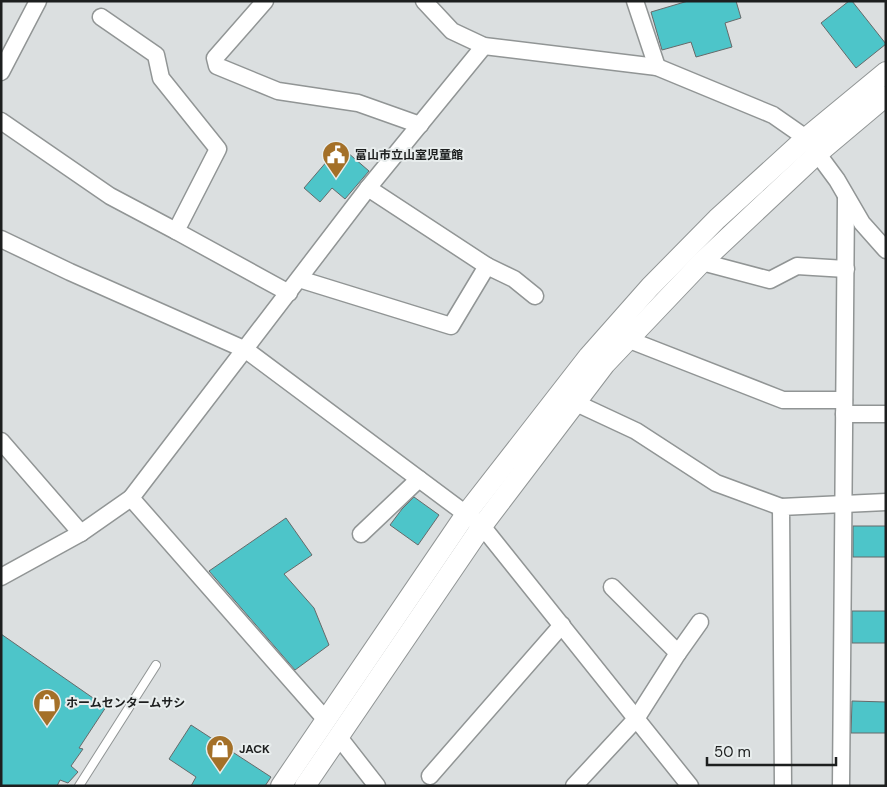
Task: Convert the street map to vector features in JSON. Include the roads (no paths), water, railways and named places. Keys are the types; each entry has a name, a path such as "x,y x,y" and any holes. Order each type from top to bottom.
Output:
{"street":[{"path":"1,72 38,1"},
{"path":"264,1 216,58 217,66 278,91 358,104 420,125"},
{"path":"424,1 452,31 484,46 657,67 773,115 812,146 837,180 862,223 886,250"},
{"path":"635,1 657,67"},
{"path":"101,17 156,54 161,78 218,149 176,231"},
{"path":"1,577 81,533 131,498 368,188 484,46"},
{"path":"305,786 474,520 576,403 626,339 886,72"},
{"path":"281,786 326,720 474,520 589,356 650,287 716,219 812,146 886,96"},
{"path":"3,125 110,196 289,293"},
{"path":"368,188 488,266 514,279 535,296"},
{"path":"841,786 846,198"},
{"path":"1,238 70,272 246,350 474,520 562,625 690,786"},
{"path":"702,262 770,280 797,266 846,269"},
{"path":"299,279 451,326 488,266"},
{"path":"626,339 783,400 886,414"},
{"path":"576,403 636,431 716,483 781,507 886,502"},
{"path":"1,441 81,533"},
{"path":"361,534 419,479"},
{"path":"131,498 326,720"},
{"path":"781,507 783,786"},
{"path":"612,587 678,653"},
{"path":"574,786 636,719 700,622"},
{"path":"430,776 562,625"},
{"path":"338,736 377,786"}],"lane":[{"path":"83,784 156,665"}],"place":[{"name":"富山市立山室児童館","path":"336,179"},
{"name":"ホームセンタームサシ","path":"47,727"},
{"name":"JACK","path":"220,773"}]}
